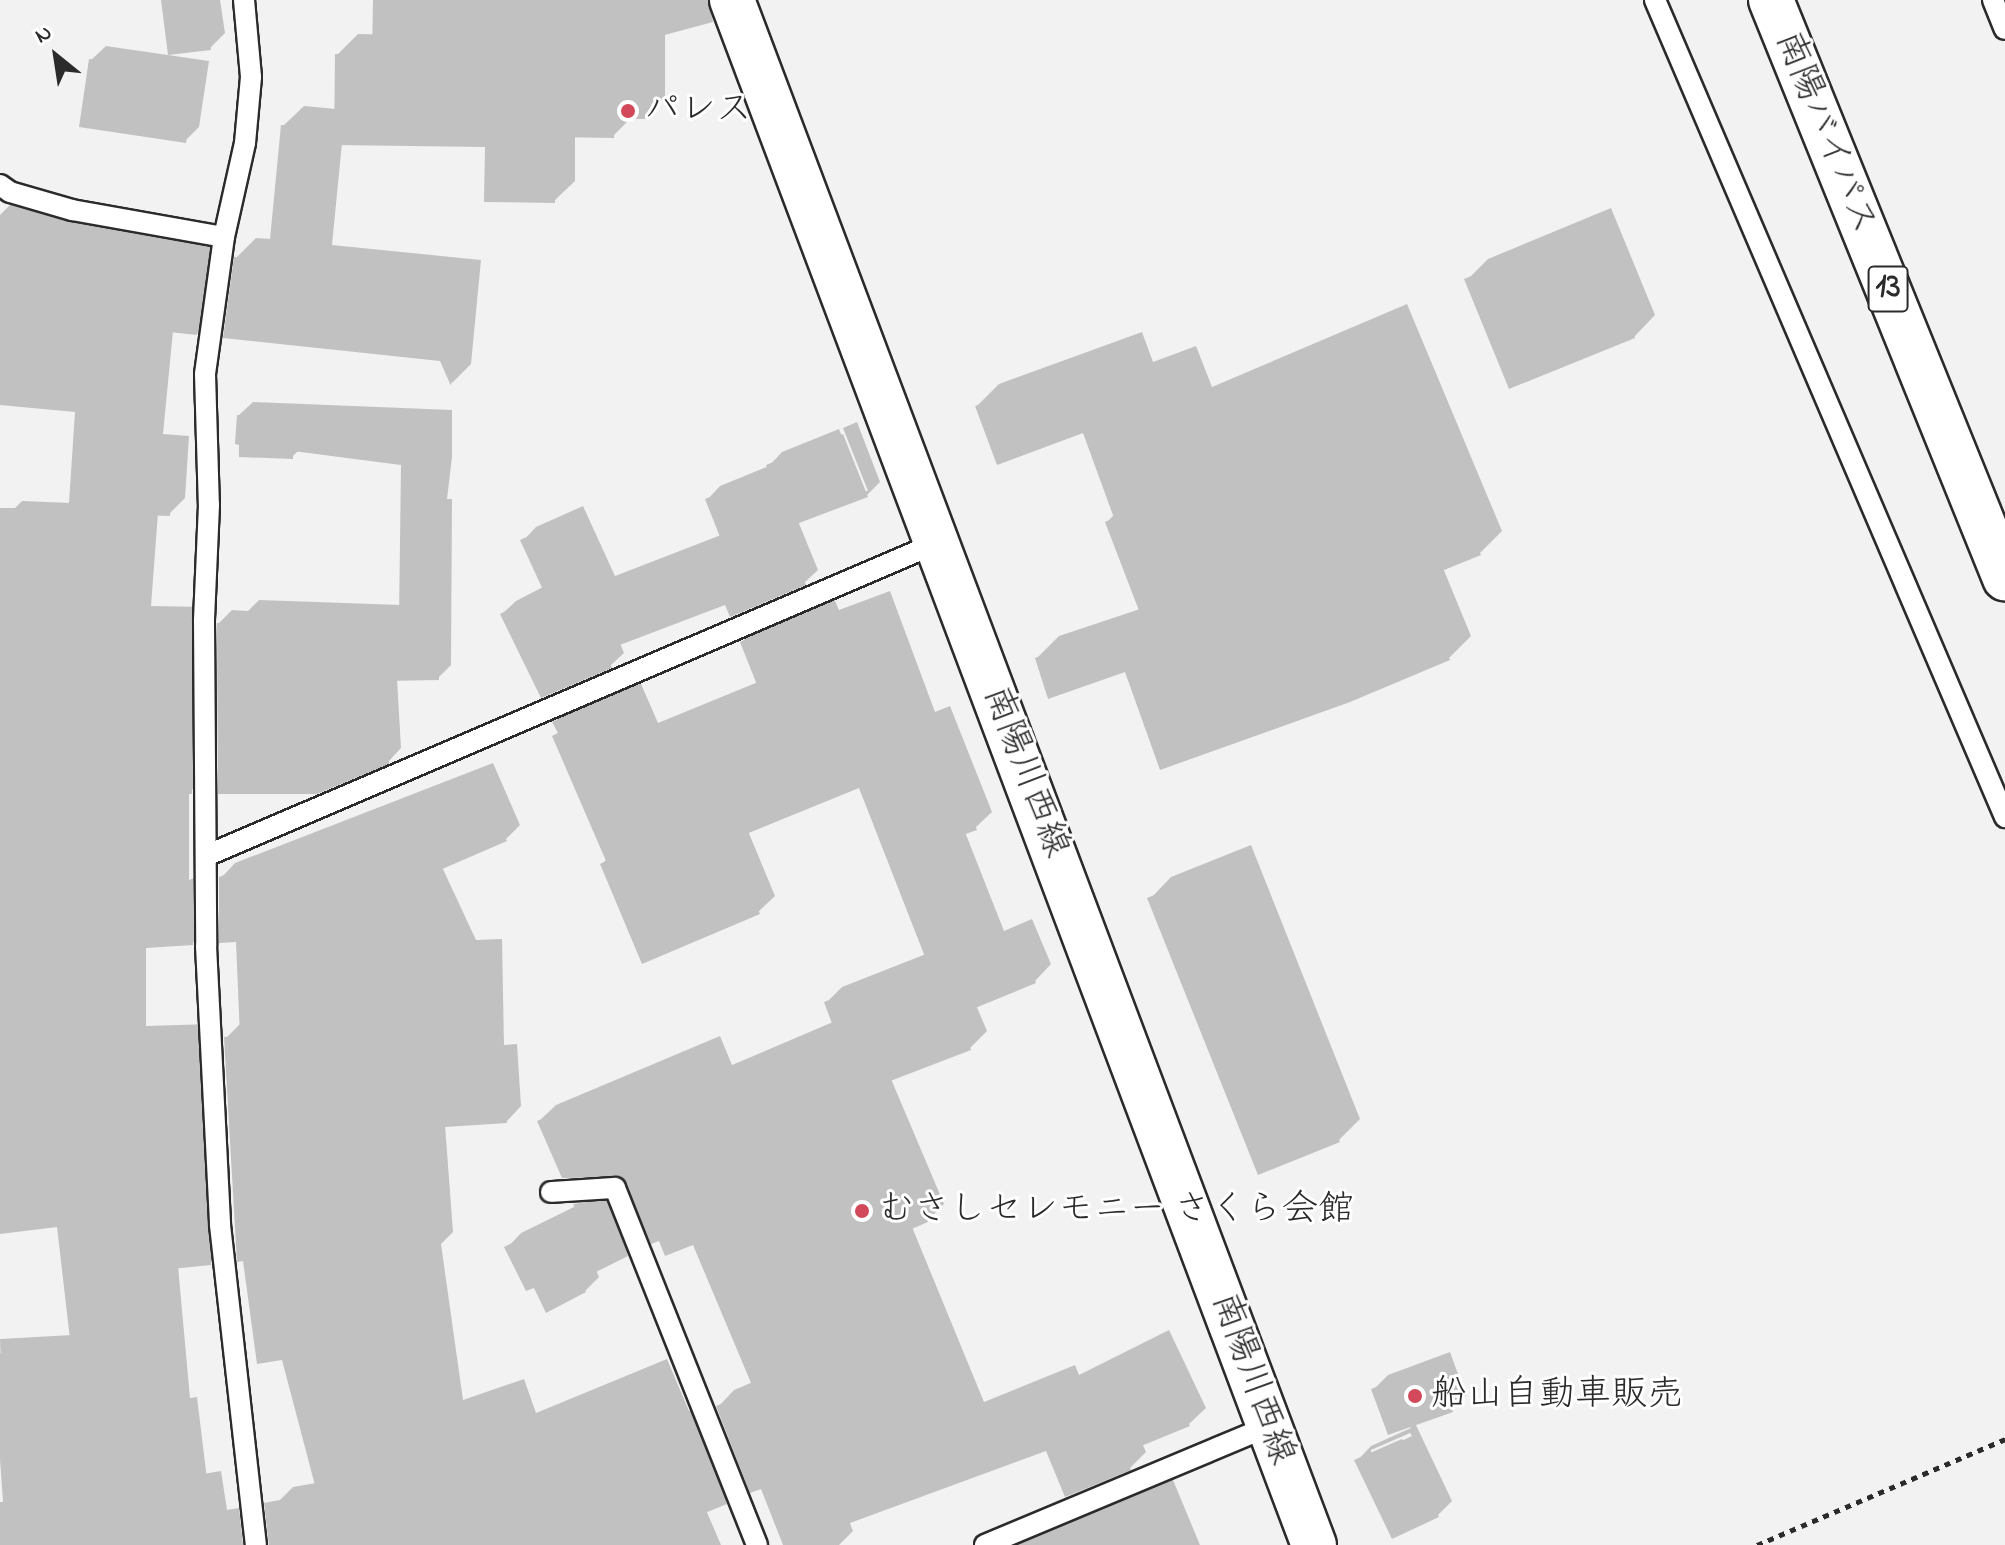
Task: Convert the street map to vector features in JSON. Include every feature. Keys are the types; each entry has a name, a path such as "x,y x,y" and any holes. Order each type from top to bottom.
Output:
{"main road":[{"name":"南陽川西線","path":"732,0 939,542 1314,1545"},
{"name":"南陽バイパス","path":"1771,0 2005,578"}],"lane":[{"path":"244,0 251,77 245,143 224,237 205,374 206,946 220,1225 256,1545"},
{"path":"1655,0 2005,817"},
{"path":"1993,0 2005,29"},
{"path":"0,185 10,192 72,210 224,237"},
{"path":"208,855 939,542"},
{"path":"551,1192 615,1188 757,1545"},
{"path":"985,1545 1269,1426"}],"path":[{"path":"1757,1545 2005,1439"}],"building":[{"path":"161,0 205,0 211,50 168,55"},
{"path":"373,0 708,0 713,22 646,40 645,119 615,119 614,138 556,137 555,203 484,202 485,147 334,145 335,54 372,55"},
{"path":"89,59 196,75 186,143 79,127"},
{"path":"281,125 326,129 313,264 462,279 451,386 440,361 223,338 234,257 268,260"},
{"path":"0,216 43,223 42,227 183,245 182,252 208,254 197,335 160,331 149,449 175,451 170,516 144,515 137,620 191,622 192,794 174,794 175,894 193,887 193,945 131,949 132,1041 198,1038 211,1265 162,1270 175,1412 197,1410 203,1474 221,1471 227,1510 239,1508 243,1545 149,1545 149,1542 6,1545 0,1459 0,1353 71,1348 57,1227 0,1234 0,1046 12,1045 10,957 0,958 0,607 4,516 68,518 75,412 0,405"},
{"path":"1590,228 1635,338 1509,389 1464,279"},
{"path":"1384,325 1481,555 1417,581 1450,660 1350,702 1160,770 1125,672 1048,699 1035,658 1143,621 1105,522 1114,518 1083,433 997,465 975,406 1120,353 1131,383 1174,367 1190,408"},
{"path":"237,415 440,423 440,471 434,512 440,512 439,680 384,681 389,764 317,794 218,794 217,623 243,623 243,613 399,618 401,465 293,451 293,459 239,457 239,445 235,444"},
{"path":"843,434 868,497 783,529 806,585 730,617 725,605 604,651 612,668 541,698 500,614 544,592 520,540 569,518 601,588 722,542 705,499 769,473 766,465"},
{"path":"873,606 919,727 934,721 977,830 946,841 987,946 1016,934 1036,983 958,1015 971,1050 872,1088 928,1222 893,1237 967,1417 1058,1380 1062,1390 1152,1344 1190,1426 1124,1453 1131,1470 1065,1497 1046,1451 831,1530 836,1545 783,1545 761,1489 750,1493 716,1406 754,1390 693,1245 665,1256 659,1241 651,1244 621,1177 562,1178 537,1121 703,1051 715,1080 834,1029 824,1002 927,962 859,788 729,841 760,914 642,964 600,864 606,861 552,736 558,733 552,722 622,692 642,738 759,690 740,642 815,609 822,625"},
{"path":"479,776 507,841 426,876 462,953 488,952 491,1058 503,1057 507,1123 430,1128 440,1248 426,1249 449,1413 510,1392 522,1426 653,1372 675,1424 692,1416 727,1504 690,1519 701,1545 269,1545 264,1503 317,1493 282,1360 257,1364 243,1261 237,1262 224,1037 240,1036 236,942 219,943 219,877"},
{"path":"1229,865 1340,1142 1258,1175 1147,898"},
{"path":"606,1202 628,1256 580,1280 586,1292 546,1313 534,1288 526,1291 504,1247 577,1211 573,1204"},
{"path":"1435,1365 1453,1412 1388,1435 1371,1389"},
{"path":"1402,1439 1439,1517 1392,1539 1354,1460"},
{"path":"1141,1494 1162,1545 1085,1545 1075,1521"}],"place":[{"name":"パレス","path":"628,111"},
{"name":"むさしセレモニー さくら会館","path":"862,1211"},
{"name":"船山自動車販売","path":"1415,1396"}]}
